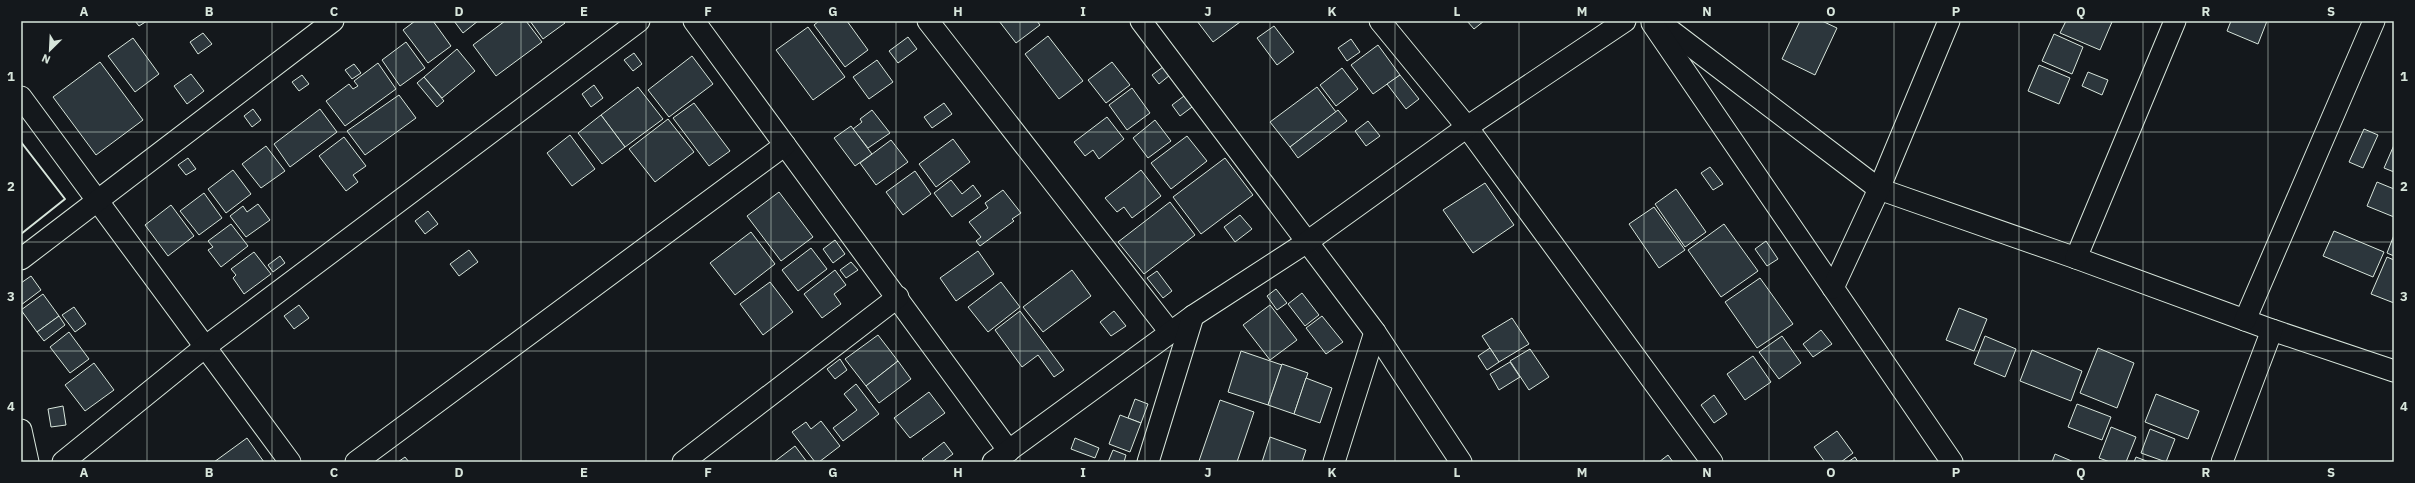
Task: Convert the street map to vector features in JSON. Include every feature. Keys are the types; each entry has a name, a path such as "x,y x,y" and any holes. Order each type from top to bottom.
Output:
{"street":[{"path":"21,259 333,21"},
{"path":"63,462 205,347 639,21"},
{"path":"694,21 898,297 1001,456 1170,332 1307,242 1467,127 1625,21"},
{"path":"928,21 1170,332"},
{"path":"1141,21 1375,332 1461,462"},
{"path":"1380,21 1467,127 1712,462"},
{"path":"1651,21 1952,462"},
{"path":"1658,21 1878,189 2076,258 2272,330 2394,371"},
{"path":"1833,288 1878,189 1949,21"},
{"path":"2076,258 2175,21"},
{"path":"2245,320 2374,21"},
{"path":"21,97 290,462"},
{"path":"356,462 785,145"},
{"path":"683,462 898,297"},
{"path":"1148,462 1193,316"},
{"path":"2222,462 2272,330"},
{"path":"1334,462 1375,332"},
{"path":"21,430 28,462"}],"building":[{"path":"135,21 147,21 139,26"},
{"path":"415,21 433,21 451,46 428,63 403,30"},
{"path":"454,21 478,21 463,33"},
{"path":"505,21 526,21 542,42 496,76 473,45"},
{"path":"530,21 563,21 565,23 543,39"},
{"path":"819,21 847,21 868,50 845,67 814,25"},
{"path":"999,21 1037,21 1040,25 1016,43"},
{"path":"1197,21 1239,21 1240,22 1213,42"},
{"path":"1467,21 1484,21 1474,29"},
{"path":"1800,21 1822,21 1837,28 1815,75 1782,59"},
{"path":"2066,21 2112,22 2100,50 2060,33"},
{"path":"2231,21 2267,21 2258,44 2227,31"},
{"path":"1274,26 1294,52 1277,65 1257,38"},
{"path":"808,27 845,77 813,100 776,50"},
{"path":"203,33 212,44 198,54 190,42"},
{"path":"2054,34 2083,47 2072,74 2042,61"},
{"path":"1048,36 1083,81 1059,99 1025,54"},
{"path":"908,37 917,49 898,63 889,51"},
{"path":"133,38 159,74 135,92 108,56"},
{"path":"1351,39 1360,52 1347,61 1338,48"},
{"path":"406,42 425,68 400,86 382,60"},
{"path":"1378,45 1400,75 1373,94 1351,65"},
{"path":"457,49 475,71 442,98 424,77"},
{"path":"634,53 642,64 633,71 624,60"},
{"path":"692,56 713,84 669,117 648,90"},
{"path":"877,60 893,82 869,99 853,77"},
{"path":"100,62 143,120 96,155 53,97"},
{"path":"1112,62 1130,85 1106,103 1088,80"},
{"path":"378,63 396,89 345,126 326,101 349,84 353,89 358,86 354,81"},
{"path":"354,64 361,73 352,79 345,70"},
{"path":"2039,65 2070,78 2059,104 2028,91"},
{"path":"1163,67 1170,75 1159,84 1152,75"},
{"path":"1342,68 1358,89 1336,106 1320,85"},
{"path":"2088,72 2108,80 2102,95 2082,86"},
{"path":"191,74 204,91 187,104 174,86"},
{"path":"302,75 309,84 299,91 292,82"},
{"path":"1400,75 1419,99 1406,109 1387,84"},
{"path":"424,77 444,101 437,107 417,83"},
{"path":"594,85 603,98 591,107 582,94"},
{"path":"638,87 663,119 625,147 601,115"},
{"path":"1317,87 1336,112 1290,147 1270,122"},
{"path":"1132,88 1150,113 1127,130 1109,105"},
{"path":"399,95 416,118 365,155 347,131"},
{"path":"1184,96 1192,107 1180,116 1172,105"},
{"path":"694,103 730,151 709,166 673,118"},
{"path":"944,103 952,114 932,128 924,117"},
{"path":"253,109 261,120 252,127 244,116"},
{"path":"320,109 337,132 290,167 274,144"},
{"path":"872,110 890,133 868,148 853,129 862,122 860,119"},
{"path":"1338,110 1347,121 1298,158 1290,147"},
{"path":"601,115 625,147 602,164 578,133"},
{"path":"1107,117 1124,139 1099,159 1093,150 1085,156 1074,142"},
{"path":"668,119 694,152 655,182 629,149"},
{"path":"1155,120 1171,141 1148,158 1133,138"},
{"path":"1368,121 1380,136 1366,146 1355,131"},
{"path":"851,126 872,154 855,166 834,138"},
{"path":"2364,129 2378,135 2363,168 2349,162"},
{"path":"570,135 595,169 572,186 547,153"},
{"path":"1187,136 1207,161 1171,189 1151,163"},
{"path":"344,137 366,166 353,175 358,182 346,191 319,156"},
{"path":"953,139 970,162 936,187 919,164"},
{"path":"891,140 908,162 876,185 860,163"},
{"path":"2394,145 2394,172 2384,168"},
{"path":"266,146 285,171 261,188 242,164"},
{"path":"188,158 196,169 186,175 178,165"},
{"path":"1225,158 1253,195 1201,234 1173,197"},
{"path":"1710,167 1723,184 1713,190 1701,173"},
{"path":"233,170 251,194 226,213 208,189"},
{"path":"1141,170 1161,196 1132,218 1124,207 1117,212 1105,198"},
{"path":"915,171 931,194 903,215 886,192"},
{"path":"951,180 962,194 973,185 981,196 952,217 934,193"},
{"path":"2377,182 2394,189 2394,217 2367,206"},
{"path":"1485,183 1514,225 1473,253 1443,210"},
{"path":"1676,189 1706,232 1685,247 1655,204"},
{"path":"1003,190 1021,213 1012,219 1014,221 980,246 976,241 981,237 969,222 988,208 985,203"},
{"path":"779,192 813,237 781,261 747,216"},
{"path":"204,193 222,218 199,235 180,211"},
{"path":"1170,202 1195,235 1144,274 1118,242"},
{"path":"258,204 270,220 246,237 230,216 243,206 247,212"},
{"path":"171,205 194,236 168,256 145,225"},
{"path":"1654,207 1685,250 1659,268 1629,224"},
{"path":"428,211 438,224 425,234 415,221"},
{"path":"1240,215 1252,229 1235,242 1224,227"},
{"path":"231,224 248,246 221,267 208,250 213,247 208,241"},
{"path":"1724,224 1758,271 1721,297 1688,250"},
{"path":"2334,231 2384,252 2373,277 2323,256"},
{"path":"751,232 775,264 735,295 710,263"},
{"path":"2394,235 2394,256 2387,253"},
{"path":"835,240 845,254 833,263 823,249"},
{"path":"1766,241 1778,259 1767,266 1755,249"},
{"path":"811,248 827,269 798,291 782,270"},
{"path":"469,250 478,262 459,276 450,264"},
{"path":"978,251 994,274 956,301 940,278"},
{"path":"254,252 271,274 244,294 233,278 236,275 231,269"},
{"path":"280,256 285,263 273,272 268,265"},
{"path":"2387,257 2394,260 2394,303 2371,294"},
{"path":"851,262 858,270 846,278 840,270"},
{"path":"835,270 846,285 834,294 841,304 822,318 804,294"},
{"path":"1072,270 1091,296 1043,332 1023,307"},
{"path":"1157,271 1172,291 1163,298 1147,278"},
{"path":"31,276 41,290 21,305 21,283"},
{"path":"1760,278 1793,324 1757,348 1725,302"},
{"path":"770,282 793,312 763,335 740,304"},
{"path":"1001,282 1020,307 988,332 968,307"},
{"path":"1276,289 1287,303 1277,310 1267,296"},
{"path":"1302,293 1319,315 1305,326 1288,304"},
{"path":"43,294 59,316 37,332 21,310"},
{"path":"299,305 309,318 294,329 284,316"},
{"path":"1270,305 1297,340 1270,360 1243,325"},
{"path":"74,307 86,324 75,332 62,315"},
{"path":"1959,308 1987,319 1974,351 1946,340"},
{"path":"1020,311 1064,370 1054,377 1038,355 1022,367 995,330"},
{"path":"1114,311 1126,326 1111,336 1100,322"},
{"path":"59,316 65,325 44,341 37,332"},
{"path":"1322,316 1343,342 1326,354 1306,328"},
{"path":"1512,318 1529,344 1499,362 1482,336"},
{"path":"1821,330 1832,344 1813,357 1803,344"},
{"path":"69,332 89,359 70,373 50,347"},
{"path":"878,335 898,361 866,386 845,359"},
{"path":"1782,336 1801,363 1779,379 1759,352"},
{"path":"1985,336 2016,349 2005,377 1974,364"},
{"path":"1490,348 1499,362 1487,370 1478,356"},
{"path":"2098,348 2134,363 2117,408 2080,393"},
{"path":"1530,349 1549,377 1529,390 1510,361"},
{"path":"2032,350 2082,371 2071,401 2020,381"},
{"path":"1241,351 1282,365 1268,405 1228,392"},
{"path":"1753,356 1771,382 1745,400 1727,374"},
{"path":"840,359 847,370 835,379 827,369"},
{"path":"898,361 911,379 879,403 866,386"},
{"path":"1510,362 1520,377 1499,390 1490,374"},
{"path":"94,363 114,390 85,411 65,385"},
{"path":"1282,364 1308,373 1294,414 1268,405"},
{"path":"1306,378 1332,388 1320,423 1294,414"},
{"path":"856,384 879,414 843,441 833,428 857,410 844,394"},
{"path":"929,392 945,413 910,438 894,418"},
{"path":"2156,394 2199,411 2188,439 2145,422"},
{"path":"1714,395 1727,414 1714,423 1701,405"},
{"path":"1135,399 1148,404 1141,423 1128,418"},
{"path":"1220,400 1254,412 1237,462 1202,462 1199,461"},
{"path":"2077,404 2111,417 2102,440 2068,427"},
{"path":"63,406 66,425 51,427 48,409"},
{"path":"1120,415 1141,423 1130,452 1109,444"},
{"path":"821,421 840,446 819,462 815,462 792,432 806,422 811,429"},
{"path":"2111,427 2136,437 2126,462 2110,462 2099,458"},
{"path":"2150,429 2175,439 2166,462 2141,453"},
{"path":"1837,431 1853,453 1841,462 1825,462 1814,447"},
{"path":"1270,437 1306,450 1302,462 1262,462"},
{"path":"247,438 264,462 214,462"},
{"path":"1075,438 1099,448 1095,458 1071,449"},
{"path":"944,442 953,454 942,462 925,462 922,459"},
{"path":"795,446 807,462 774,462"},
{"path":"1113,450 1126,455 1124,462 1108,462"},
{"path":"2055,454 2074,462 2052,462"},
{"path":"1668,455 1673,462 1659,462"},
{"path":"405,457 409,462 398,462"},
{"path":"1855,457 1858,462 1848,462"},
{"path":"2136,457 2149,462 2134,462"}],"wall":[{"path":"21,142 65,199 21,234"}]}
